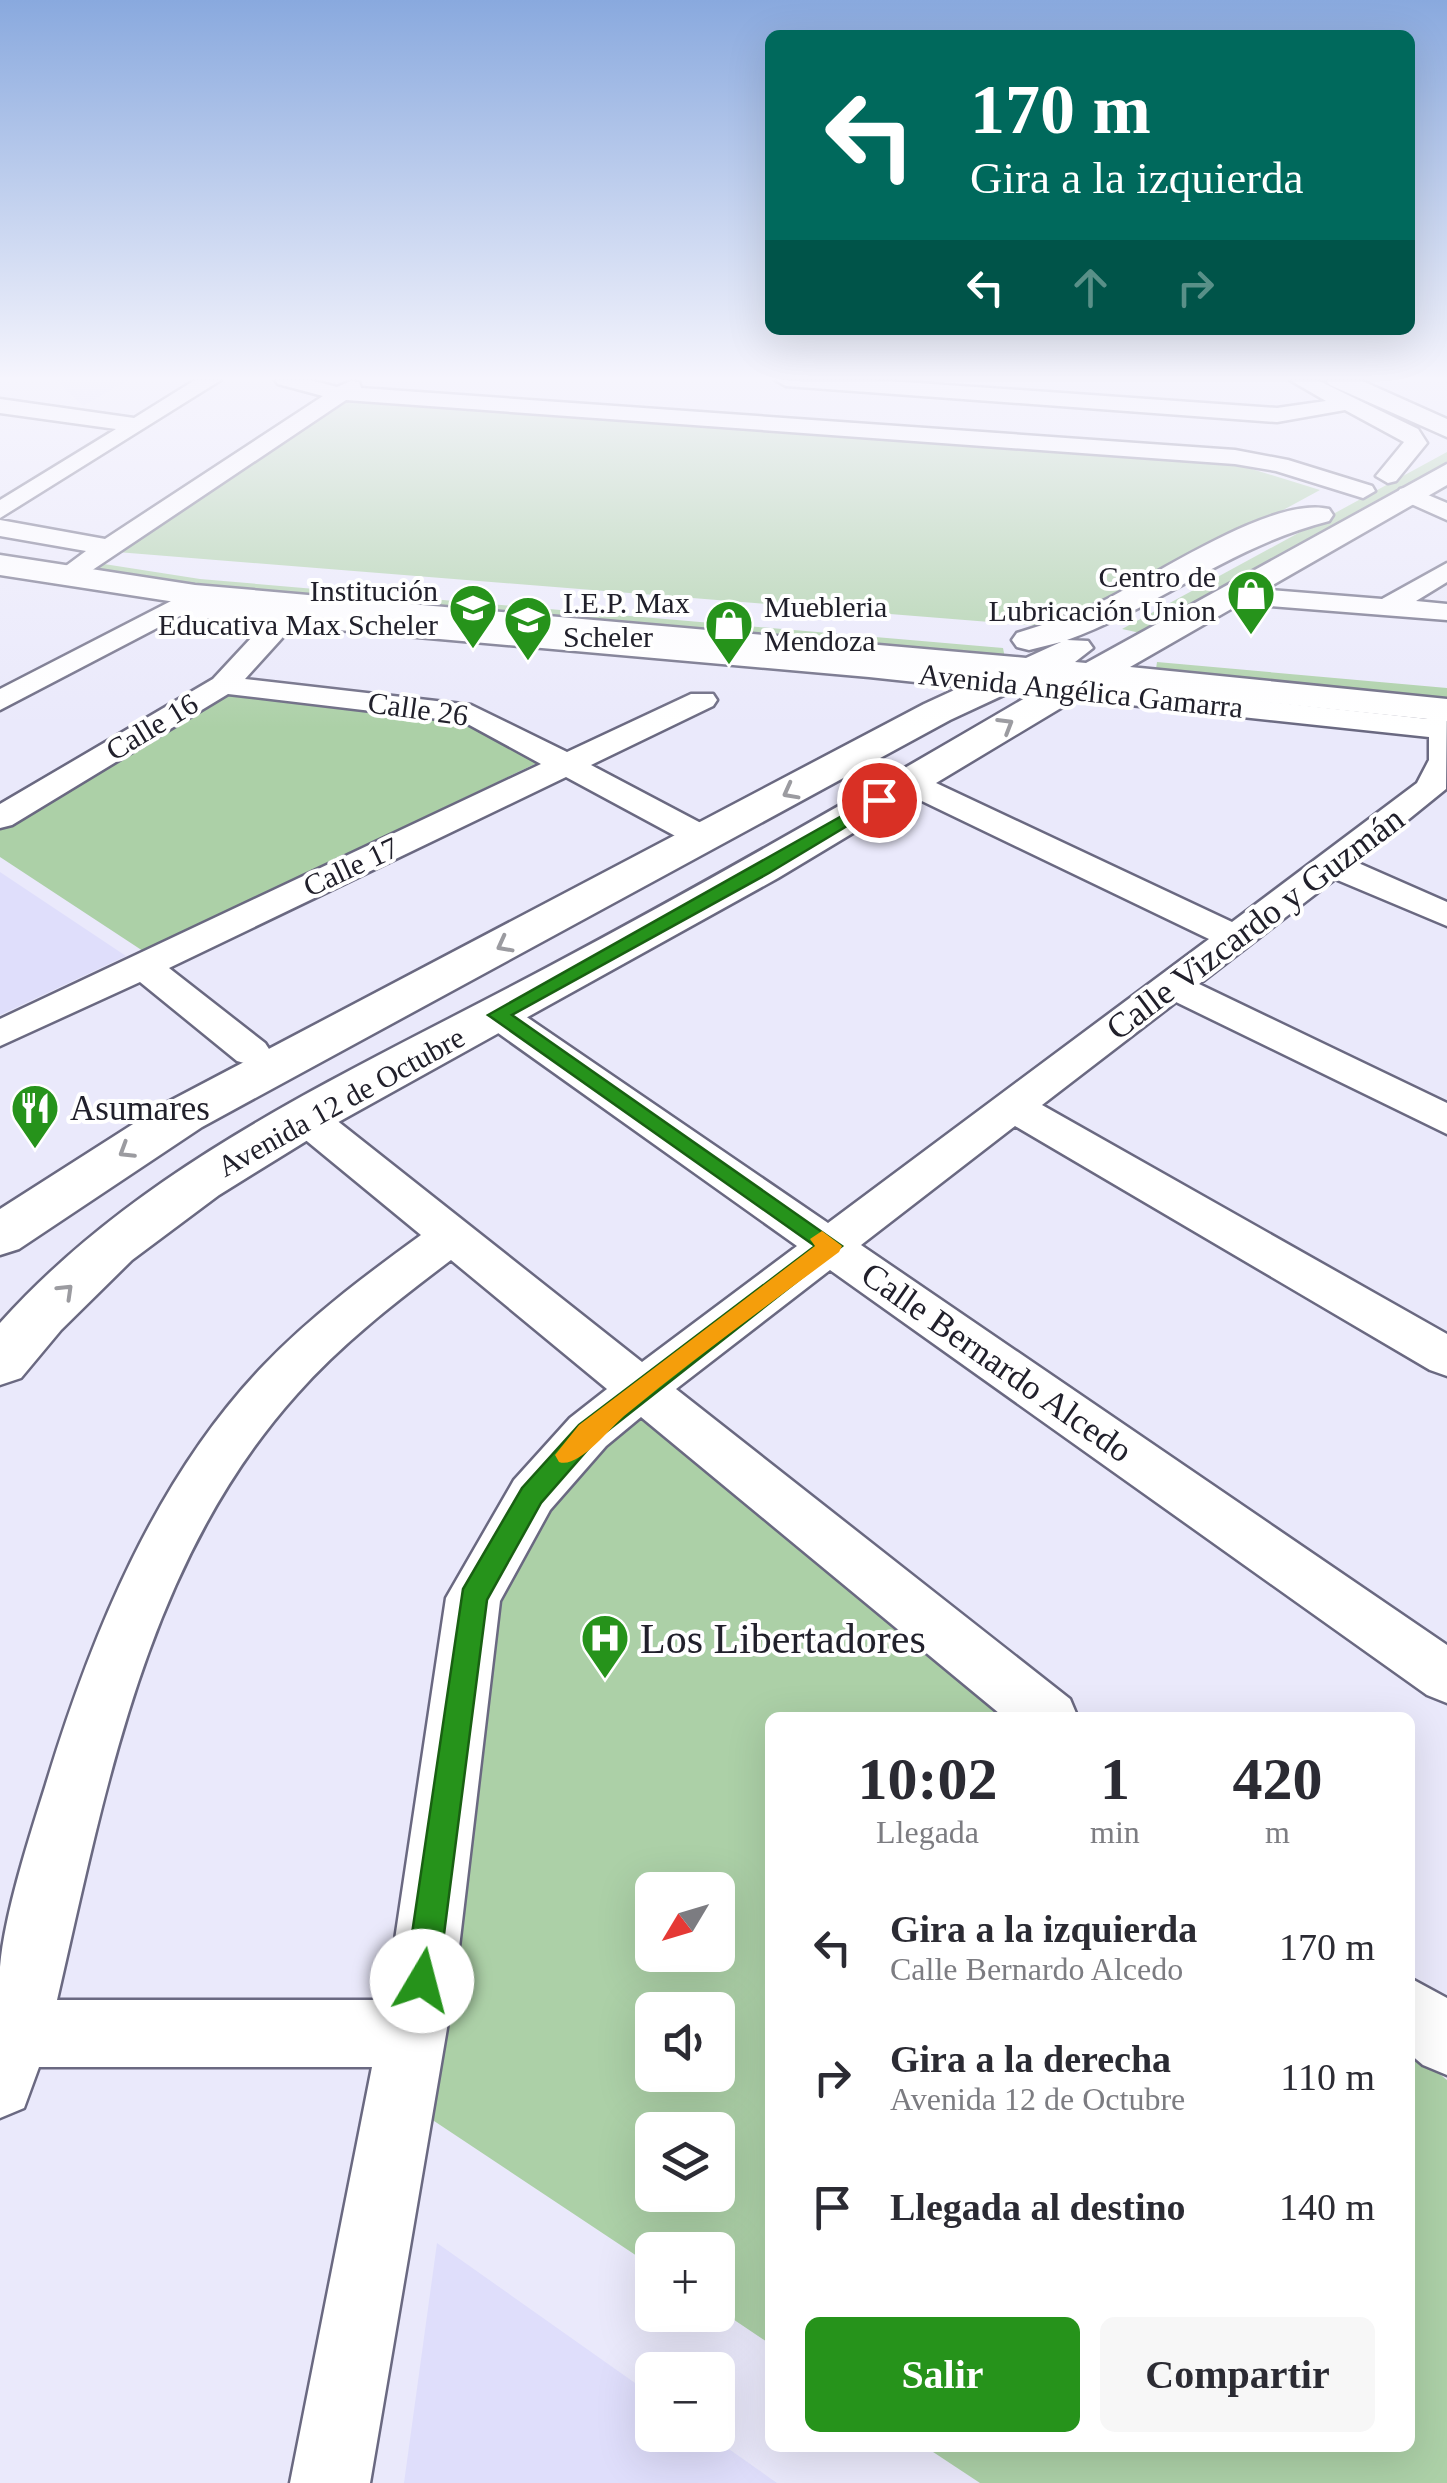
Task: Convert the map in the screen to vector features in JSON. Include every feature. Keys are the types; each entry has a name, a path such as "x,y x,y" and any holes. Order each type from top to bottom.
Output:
{"main road":[{"name":"Avenida 12 de Octubre","path":"9,1341 113,1246 200,1182 306,1118 763,869 908,782 1318,515 1365,496"},
{"name":"Avenida 12 de Octubre","path":"1078,671 1128,653 1231,595 1374,496"},
{"path":"1016,665 1070,629 1275,523 1318,515"},
{"name":"Avenida Angélica Gamarra","path":"0,541 1016,665"},
{"name":"Avenida Angélica Gamarra","path":"0,565 185,601"},
{"name":"Avenida Angélica Gamarra","path":"0,577 185,601 1016,665 1445,712"},
{"name":"Avenida Angélica Gamarra","path":"1128,653 1445,712"},
{"name":"Avenida 12 de Octubre","path":"0,1235 184,1115 938,712 1016,665"},
{"path":"907,672 938,712"}],"street":[{"path":"0,511 24,496"},
{"path":"64,577 184,496"},
{"path":"1407,496 1447,513"},
{"name":"Avenida Angélica Gamarra","path":"0,528 101,552"},
{"path":"1388,607 1443,576"},
{"path":"1231,595 1447,612"},
{"path":"3,697 185,601"},
{"name":"Avenida Angélica Gamarra","path":"185,601 288,615 907,672 1016,665"},
{"name":"Calle 16","path":"0,818 223,685 288,615"},
{"name":"Calle 26","path":"223,685 470,714 704,838"},
{"name":"Calle 17","path":"0,1034 702,700"},
{"name":"Calle Vizcardo y Guzmán","path":"330,2483 412,2033 473,1598 532,1495 588,1432 642,1388 1333,865 1439,792 1445,760 1445,712"},
{"path":"908,782 1237,938"},
{"path":"1333,865 1447,915"},
{"path":"142,965 251,1052"},
{"path":"1174,986 1447,1120"},
{"name":"Calle Bernardo Alcedo","path":"498,1015 1447,1676"},
{"path":"1013,1107 1447,1356"},
{"path":"306,1118 1042,1712"},
{"path":"412,2033 6,2050 72,1798 114,1670 177,1524 277,1383 336,1326 453,1236"},
{"path":"1415,2015 1447,2041"}],"shaded area":[{"path":"0,872 126,956 0,1015"},
{"path":"437,2243 635,2383 635,2452 733,2452 777,2483 404,2483"}],"green space":[{"path":"198,496 1309,496 1066,628 117,552"},
{"path":"1366,496 1395,496 1145,634 1122,629"},
{"path":"104,564 200,579 1003,648 1006,663 201,589 85,568"},
{"path":"1157,662 1447,688 1447,702 1155,676"},
{"path":"219,689 449,714 477,726 537,763 143,951 0,857 0,820"},
{"name":"Los Libertadores","path":"629,1403 1003,1712 765,1712 765,2341 735,2320 735,2232 635,2232 635,2255 410,2105 490,1577"},
{"path":"1415,2054 1447,2080 1447,2483 980,2483 933,2452 1415,2452"}],"slow traffic":[{"path":"568,1455 588,1432 642,1388 831,1246 822,1239"}],"place":[{"name":"Centro de Lubricación Union","path":"1251,636"},
{"name":"Institución Educativa Max Scheler","path":"473,650"},
{"name":"I.E.P. Max Scheler","path":"528,662"},
{"name":"Muebleria Mendoza","path":"729,666"},
{"name":"Asumares","path":"35,1150"},
{"name":"Los Libertadores","path":"605,1680"}],"route":[{"path":"422,1981 473,1598 532,1495 588,1432 831,1246 498,1015 763,869 879,800"}]}
